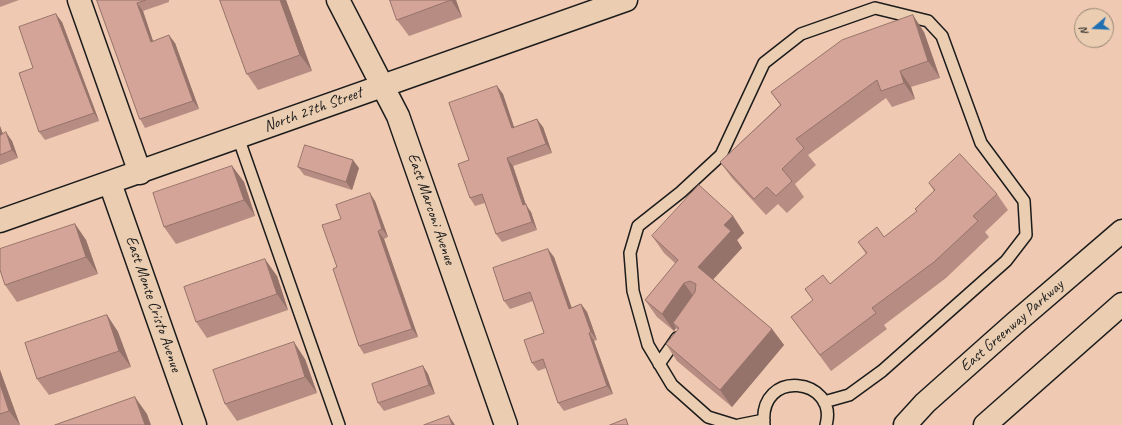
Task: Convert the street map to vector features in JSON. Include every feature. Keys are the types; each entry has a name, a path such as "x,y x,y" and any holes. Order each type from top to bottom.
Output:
{"street":[{"path":"79,0 140,173"},
{"name":"East Marconi Avenue","path":"338,0 344,15 383,85 398,116 506,425"},
{"name":"North 27th Street","path":"0,221 140,173 383,85 626,0"},
{"name":"East Monte Cristo Avenue","path":"110,183 195,425"},
{"name":"East Greenway Parkway","path":"905,425 925,403 1009,328 1122,231"},
{"path":"985,425 1122,304"}],"lane":[{"path":"734,425 708,417 672,385 648,345 633,290 630,253 638,226 681,192 721,155 764,63 801,34 875,8 928,21 942,36 981,144 1024,201 1026,235 1006,261 882,370 849,395 824,402"},
{"path":"238,137 340,425"},
{"path":"659,364 684,328"},
{"path":"739,425 764,423 766,404 771,396 779,389 788,385 799,385 809,388 824,402 827,412 826,425"}],"building":[{"path":"97,0 146,0 137,3 151,42 169,35 193,101 140,119"},
{"path":"220,0 280,0 300,55 247,74"},
{"path":"390,0 451,0 397,20"},
{"path":"56,14 94,113 39,132 19,73 33,68 19,27"},
{"path":"913,15 928,61 900,71 904,83 881,91 877,80 796,139 804,148 782,169 792,181 776,196 767,187 754,199 720,162 781,105 771,92 842,40"},
{"path":"497,86 512,128 537,119 546,144 507,158 523,205 526,204 532,222 496,234 482,194 470,198 458,164 469,160 449,103"},
{"path":"6,132 12,150 0,155 0,135"},
{"path":"305,145 353,160 346,182 298,167"},
{"path":"960,154 997,194 973,216 978,221 934,262 872,308 876,313 820,355 791,317 813,300 805,289 823,275 830,284 867,253 858,242 877,227 884,237 917,211 915,209 935,190 929,183"},
{"path":"232,166 244,200 164,227 153,193"},
{"path":"699,185 733,216 724,225 731,231 698,267 772,329 720,390 666,344 679,328 673,323 695,292 696,284 690,281 684,283 662,314 645,300 678,260 652,236"},
{"path":"370,193 382,229 378,231 412,329 359,346 333,269 337,267 322,225 341,219 336,205"},
{"path":"75,224 86,257 5,285 0,270 0,249"},
{"path":"548,249 569,309 581,304 607,386 558,403 543,359 532,363 524,340 544,333 530,292 504,301 493,268"},
{"path":"265,259 277,294 196,322 184,287"},
{"path":"107,315 119,351 37,379 25,343"},
{"path":"294,342 305,377 225,404 213,370"},
{"path":"423,366 429,385 378,403 372,384"},
{"path":"0,384 9,411 0,414"},
{"path":"135,397 145,425 55,425"},
{"path":"449,416 452,425 424,425"},
{"path":"626,419 628,425 610,425"}]}
